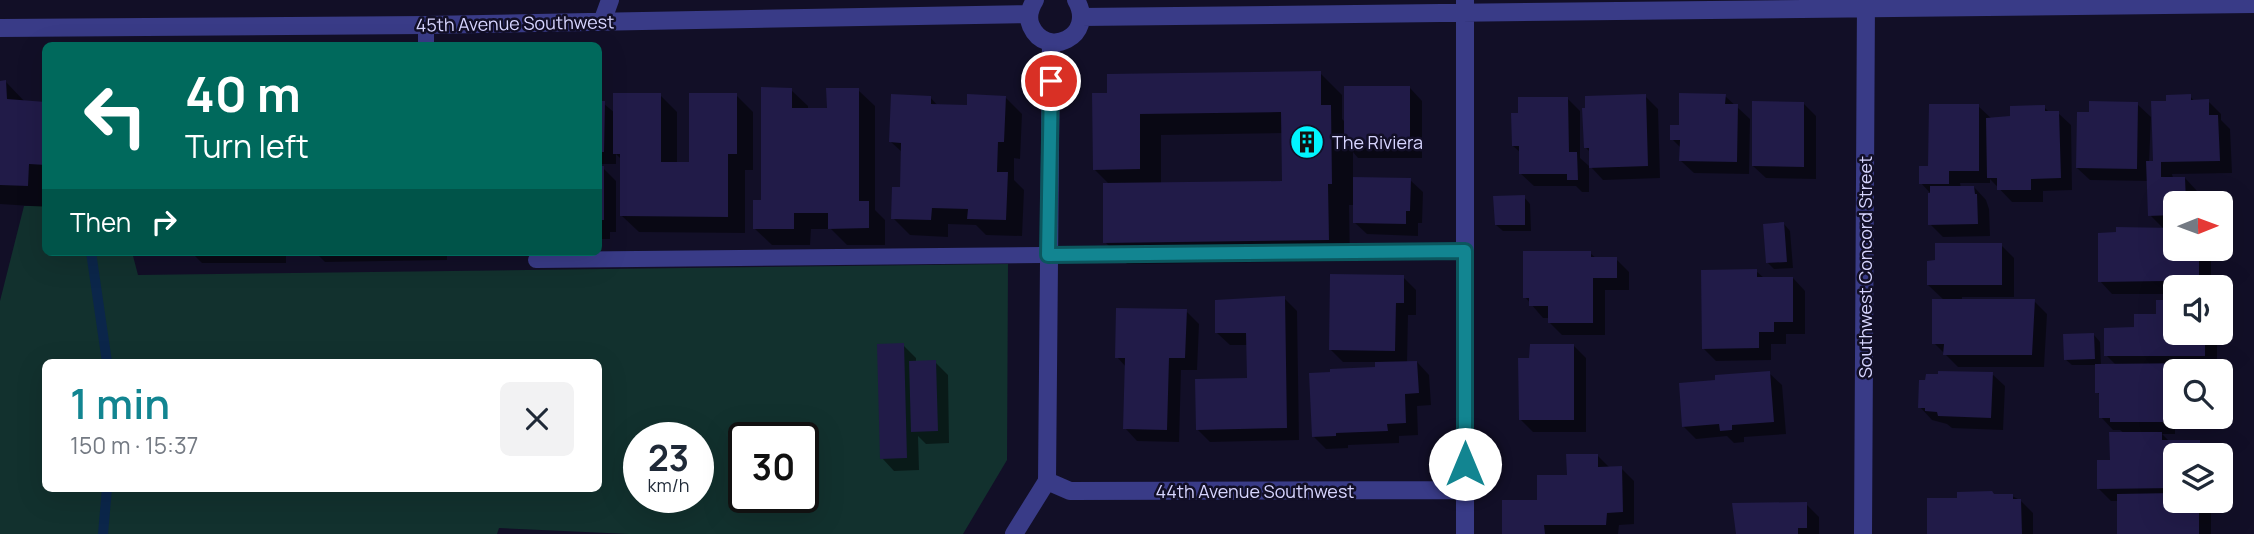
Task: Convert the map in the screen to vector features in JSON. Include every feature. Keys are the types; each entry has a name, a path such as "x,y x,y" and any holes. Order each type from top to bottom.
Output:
{"street":[{"path":"602,22 610,0"},
{"path":"1032,7 1033,30 1038,36 1051,42 1062,42 1070,38 1080,25 1079,8 1866,3 2254,4"},
{"name":"Southwest Concord Street","path":"1863,534 1866,3"},
{"name":"45th Avenue Southwest","path":"0,28 602,22 1032,7"},
{"path":"1465,7 1465,534"},
{"path":"1014,534 1047,481 1051,42"},
{"name":"44th Avenue Southwest","path":"1047,481 1070,491 1465,490"}],"lane":[{"path":"426,24 426,42"},
{"path":"536,260 1465,251"}],"green space":[{"path":"24,206 42,206 42,256 133,256 138,275 1008,264 1007,460 963,534 629,534 499,528 497,534 0,534 0,301"}],"building":[{"name":"The Riviera","path":"1321,71 1321,105 1331,105 1332,184 1328,184 1329,240 1103,243 1103,183 1282,181 1281,112 1140,114 1140,169 1093,170 1092,93 1107,93 1107,74"},
{"path":"6,80 7,99 42,102 42,165 29,164 28,186 0,185 0,81"},
{"path":"1344,86 1410,86 1410,147 1344,146"},
{"path":"761,87 792,88 792,108 827,108 826,88 859,88 859,201 869,201 869,228 828,229 828,213 794,213 794,229 753,229 753,200 761,200"},
{"path":"613,93 661,93 661,162 689,162 689,93 737,93 737,154 728,154 728,217 620,216 620,154 613,154"},
{"path":"1679,93 1726,94 1725,104 1738,104 1737,162 1679,161 1680,140 1670,140 1670,125 1679,125"},
{"path":"891,94 931,96 931,104 967,105 967,94 1006,96 1004,142 998,142 997,172 1008,172 1006,220 967,219 968,209 932,208 931,220 891,219 892,187 900,187 901,143 889,142"},
{"path":"1646,94 1648,166 1589,168 1589,148 1584,148 1582,108 1585,108 1585,96"},
{"path":"2191,94 2191,100 2209,99 2209,115 2218,115 2220,161 2161,162 2161,177 2185,177 2186,191 2163,191 2163,215 2148,216 2146,161 2153,161 2151,101 2166,101 2166,95"},
{"path":"1518,97 1568,97 1569,152 1577,152 1578,180 1567,180 1567,174 1519,174 1519,146 1512,146 1511,113 1518,113"},
{"path":"602,101 605,101 602,152"},
{"path":"1752,101 1804,102 1804,167 1752,166"},
{"path":"2089,101 2138,102 2137,169 2076,168 2077,112 2089,112"},
{"path":"1929,104 1979,104 1979,171 1949,171 1949,184 1919,184 1919,166 1928,166"},
{"path":"2045,105 2045,111 2059,111 2061,178 2031,179 2031,190 1997,190 1997,178 1987,178 1986,118 2010,116 2010,106"},
{"path":"602,166 604,166 602,220"},
{"path":"1353,177 1411,178 1410,211 1406,211 1406,224 1353,223"},
{"path":"1930,186 1974,186 1977,194 1978,224 1928,225"},
{"path":"1525,195 1525,225 1495,225 1493,196"},
{"path":"1784,222 1787,262 1766,263 1763,224"},
{"path":"2116,227 2163,228 2163,261 2199,261 2199,275 2163,275 2163,281 2098,282 2098,233 2116,232"},
{"path":"1935,243 2002,243 2002,285 1927,285 1927,261 1935,260"},
{"path":"1523,251 1591,251 1591,257 1617,257 1617,278 1593,278 1593,323 1548,323 1548,306 1529,306 1529,298 1523,298"},
{"path":"1757,269 1757,277 1793,277 1793,322 1774,322 1774,332 1759,332 1759,348 1702,349 1701,270"},
{"path":"1330,274 1404,275 1404,303 1396,303 1395,351 1329,350"},
{"path":"1285,296 1287,428 1196,430 1195,379 1247,378 1246,333 1215,333 1215,300"},
{"path":"1932,299 2035,299 2032,355 1943,355 1944,344 1932,344"},
{"path":"2156,300 2163,300 2163,345 2205,345 2205,356 2104,356 2104,328 2134,327 2134,314 2156,314"},
{"path":"1116,308 1187,309 1185,358 1169,358 1167,430 1123,429 1125,358 1115,358"},
{"path":"2094,333 2095,359 2064,360 2063,334"},
{"path":"904,343 907,458 880,459 877,344"},
{"path":"1530,344 1574,344 1574,420 1519,420 1518,358 1529,358"},
{"path":"936,360 938,431 911,432 909,361"},
{"path":"1417,361 1419,393 1405,394 1406,423 1387,424 1388,431 1312,437 1309,373 1375,367 1375,362"},
{"path":"2163,363 2163,422 2110,422 2110,418 2099,418 2099,393 2095,393 2095,364"},
{"path":"1770,371 1774,422 1732,425 1732,430 1720,431 1719,424 1682,427 1679,383 1715,380 1715,375"},
{"path":"1938,371 1993,372 1991,418 1938,416 1937,412 1918,408 1919,380 1925,380 1926,374 1938,374"},
{"path":"2109,432 2162,432 2162,440 2200,440 2200,443 2163,443 2163,488 2097,489 2097,460 2110,460"},
{"path":"1566,454 1598,454 1598,467 1622,466 1623,512 1607,513 1606,525 1544,525 1545,534 1502,534 1502,500 1537,500 1537,475 1567,475"},
{"path":"1992,491 1994,494 2013,494 2013,499 2021,499 2022,534 1927,534 1927,498 1957,498 1957,492"},
{"path":"2163,493 2163,513 2199,513 2199,534 2117,534 2117,494"},
{"path":"1807,502 1807,528 1798,528 1798,534 1736,534 1732,503"}],"waterway":[{"path":"92,256 107,359"},
{"path":"103,534 107,492"}],"place":[{"name":"The Riviera","path":"1307,142"}],"route":[{"path":"1051,81 1048,255 1465,251 1465,464"}]}
